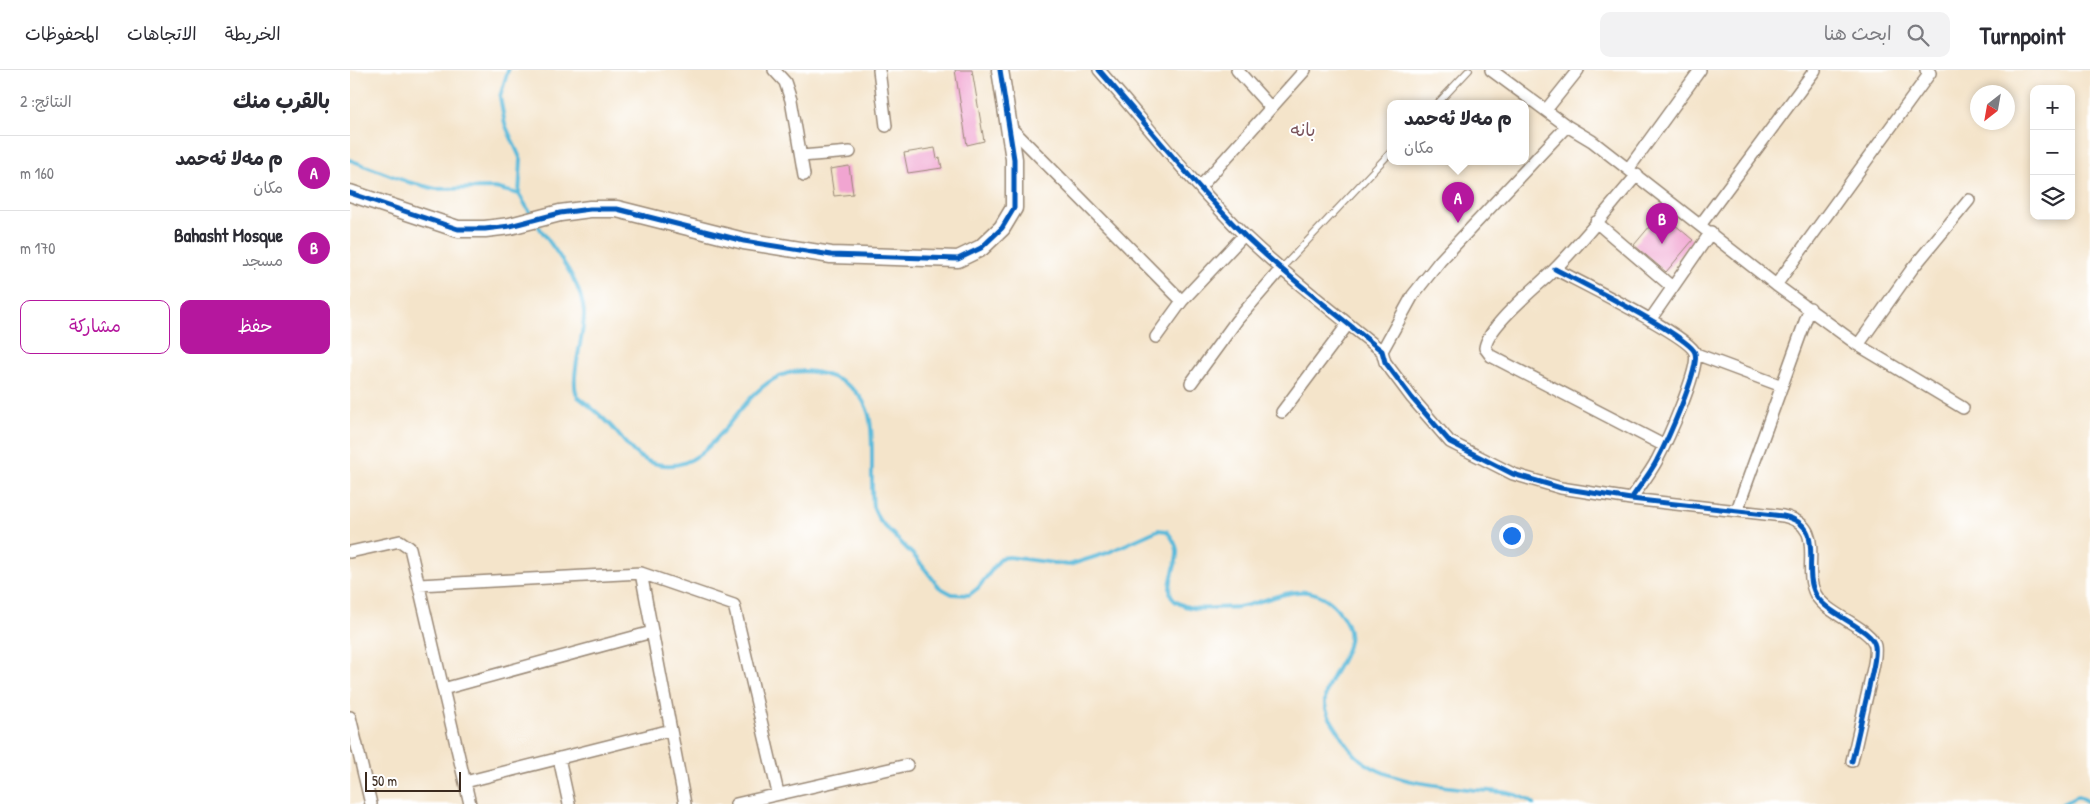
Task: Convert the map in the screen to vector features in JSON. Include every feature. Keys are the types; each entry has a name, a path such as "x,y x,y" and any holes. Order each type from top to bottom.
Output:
{"street":[{"path":"774,70 785,82 791,100 804,175"},
{"path":"880,70 886,126"},
{"path":"350,193 458,229 485,230 510,226 560,213 590,209 617,209 744,242 831,255 958,258 982,248 1002,228 1014,208 1014,159 1000,70"},
{"path":"1099,70 1200,187 1244,234 1281,269 1382,351 1386,362 1412,398 1450,442 1513,474 1561,488 1631,499 1738,510 1796,519 1804,525 1809,536 1814,592 1822,604 1868,634 1874,642 1875,651 1872,670 1852,761"},
{"path":"1237,70 1271,108"},
{"path":"1200,187 1305,70"},
{"path":"1491,70 1567,126 1592,141 1633,171 1776,285 1810,308 1858,345 1963,408"},
{"path":"1546,110 1578,70"},
{"path":"1664,445 1491,356 1485,348 1486,339 1523,299 1555,269 1596,222 1633,171 1700,70"},
{"path":"1701,224 1815,70"},
{"path":"1776,285 1930,73 1926,70"},
{"path":"1009,126 1182,301"},
{"path":"1382,351 1413,295 1440,261 1567,126"},
{"path":"801,156 850,152"},
{"path":"1858,345 1912,269 1969,200"},
{"path":"1596,222 1672,287"},
{"path":"1650,320 1711,232"},
{"path":"1156,337 1182,301 1244,234"},
{"path":"1191,383 1237,320 1281,269"},
{"path":"1555,269 1650,320 1684,341 1692,347 1696,354 1696,365 1690,383 1664,445 1656,462 1631,499"},
{"path":"1738,510 1810,308"},
{"path":"1282,412 1348,324"},
{"path":"1696,354 1782,386"},
{"path":"350,552 400,541 406,543 410,548 470,804"},
{"path":"419,585 641,573 734,605 778,793"},
{"path":"641,573 685,804"},
{"path":"443,689 652,632"},
{"path":"350,717 371,804"},
{"path":"465,782 671,730"},
{"path":"559,758 569,804"},
{"path":"736,804 907,765"}],"lane":[{"path":"1441,100 1469,70"},
{"path":"1281,269 1387,156"}],"building":[{"path":"955,70 972,70 984,141 967,145"},
{"path":"935,148 937,159 940,158 942,168 908,173 904,153"},
{"path":"849,166 853,194 834,196 830,169"},
{"path":"1661,213 1693,240 1666,272 1634,245"}],"waterway":[{"path":"508,70 500,97 505,124 521,160 519,194 532,216"},
{"path":"350,160 408,182 436,189 495,188 519,194"},
{"path":"537,224 566,266 582,301 584,323 575,380 575,389 578,397 604,419 632,450 649,462 657,464 682,463 703,452 756,393 776,378 801,371 832,377 854,390 859,395 868,412 872,445 873,507 879,520 917,559 939,587 952,594 969,595 978,588 1001,558 1009,557 1069,565 1107,553 1158,530 1167,531 1177,550 1170,584 1171,596 1180,604 1200,609 1238,607 1278,596 1303,592 1327,599 1338,610 1346,623 1349,635 1348,646 1327,688 1325,704 1329,716 1343,739 1361,760 1373,768 1401,779 1432,785 1507,793 1521,797 1534,804"},
{"path":"2062,804 2078,796 2090,803"}],"cycle path":[{"path":"350,193 458,229 485,229 510,226 560,213 590,209 617,209 744,241 831,255 958,259 981,248 1002,228 1014,208 1014,159 1000,70"},
{"path":"1099,70 1189,175 1245,236 1295,281 1382,351 1385,362 1412,398 1450,442 1513,474 1561,488 1631,499"},
{"path":"1555,269 1654,322 1674,334 1695,353 1695,361 1688,389 1674,423 1654,465 1631,499 1783,516 1797,521 1805,529 1809,538 1812,584 1816,595 1829,609 1858,627 1872,639 1875,646 1874,666 1852,761"}],"place":[{"name":"م مەلا ئەحمد","path":"1458,223"},
{"name":"Bahasht Mosque","path":"1662,244"}],"district":[{"name":"بانە","path":"1303,129"}]}
